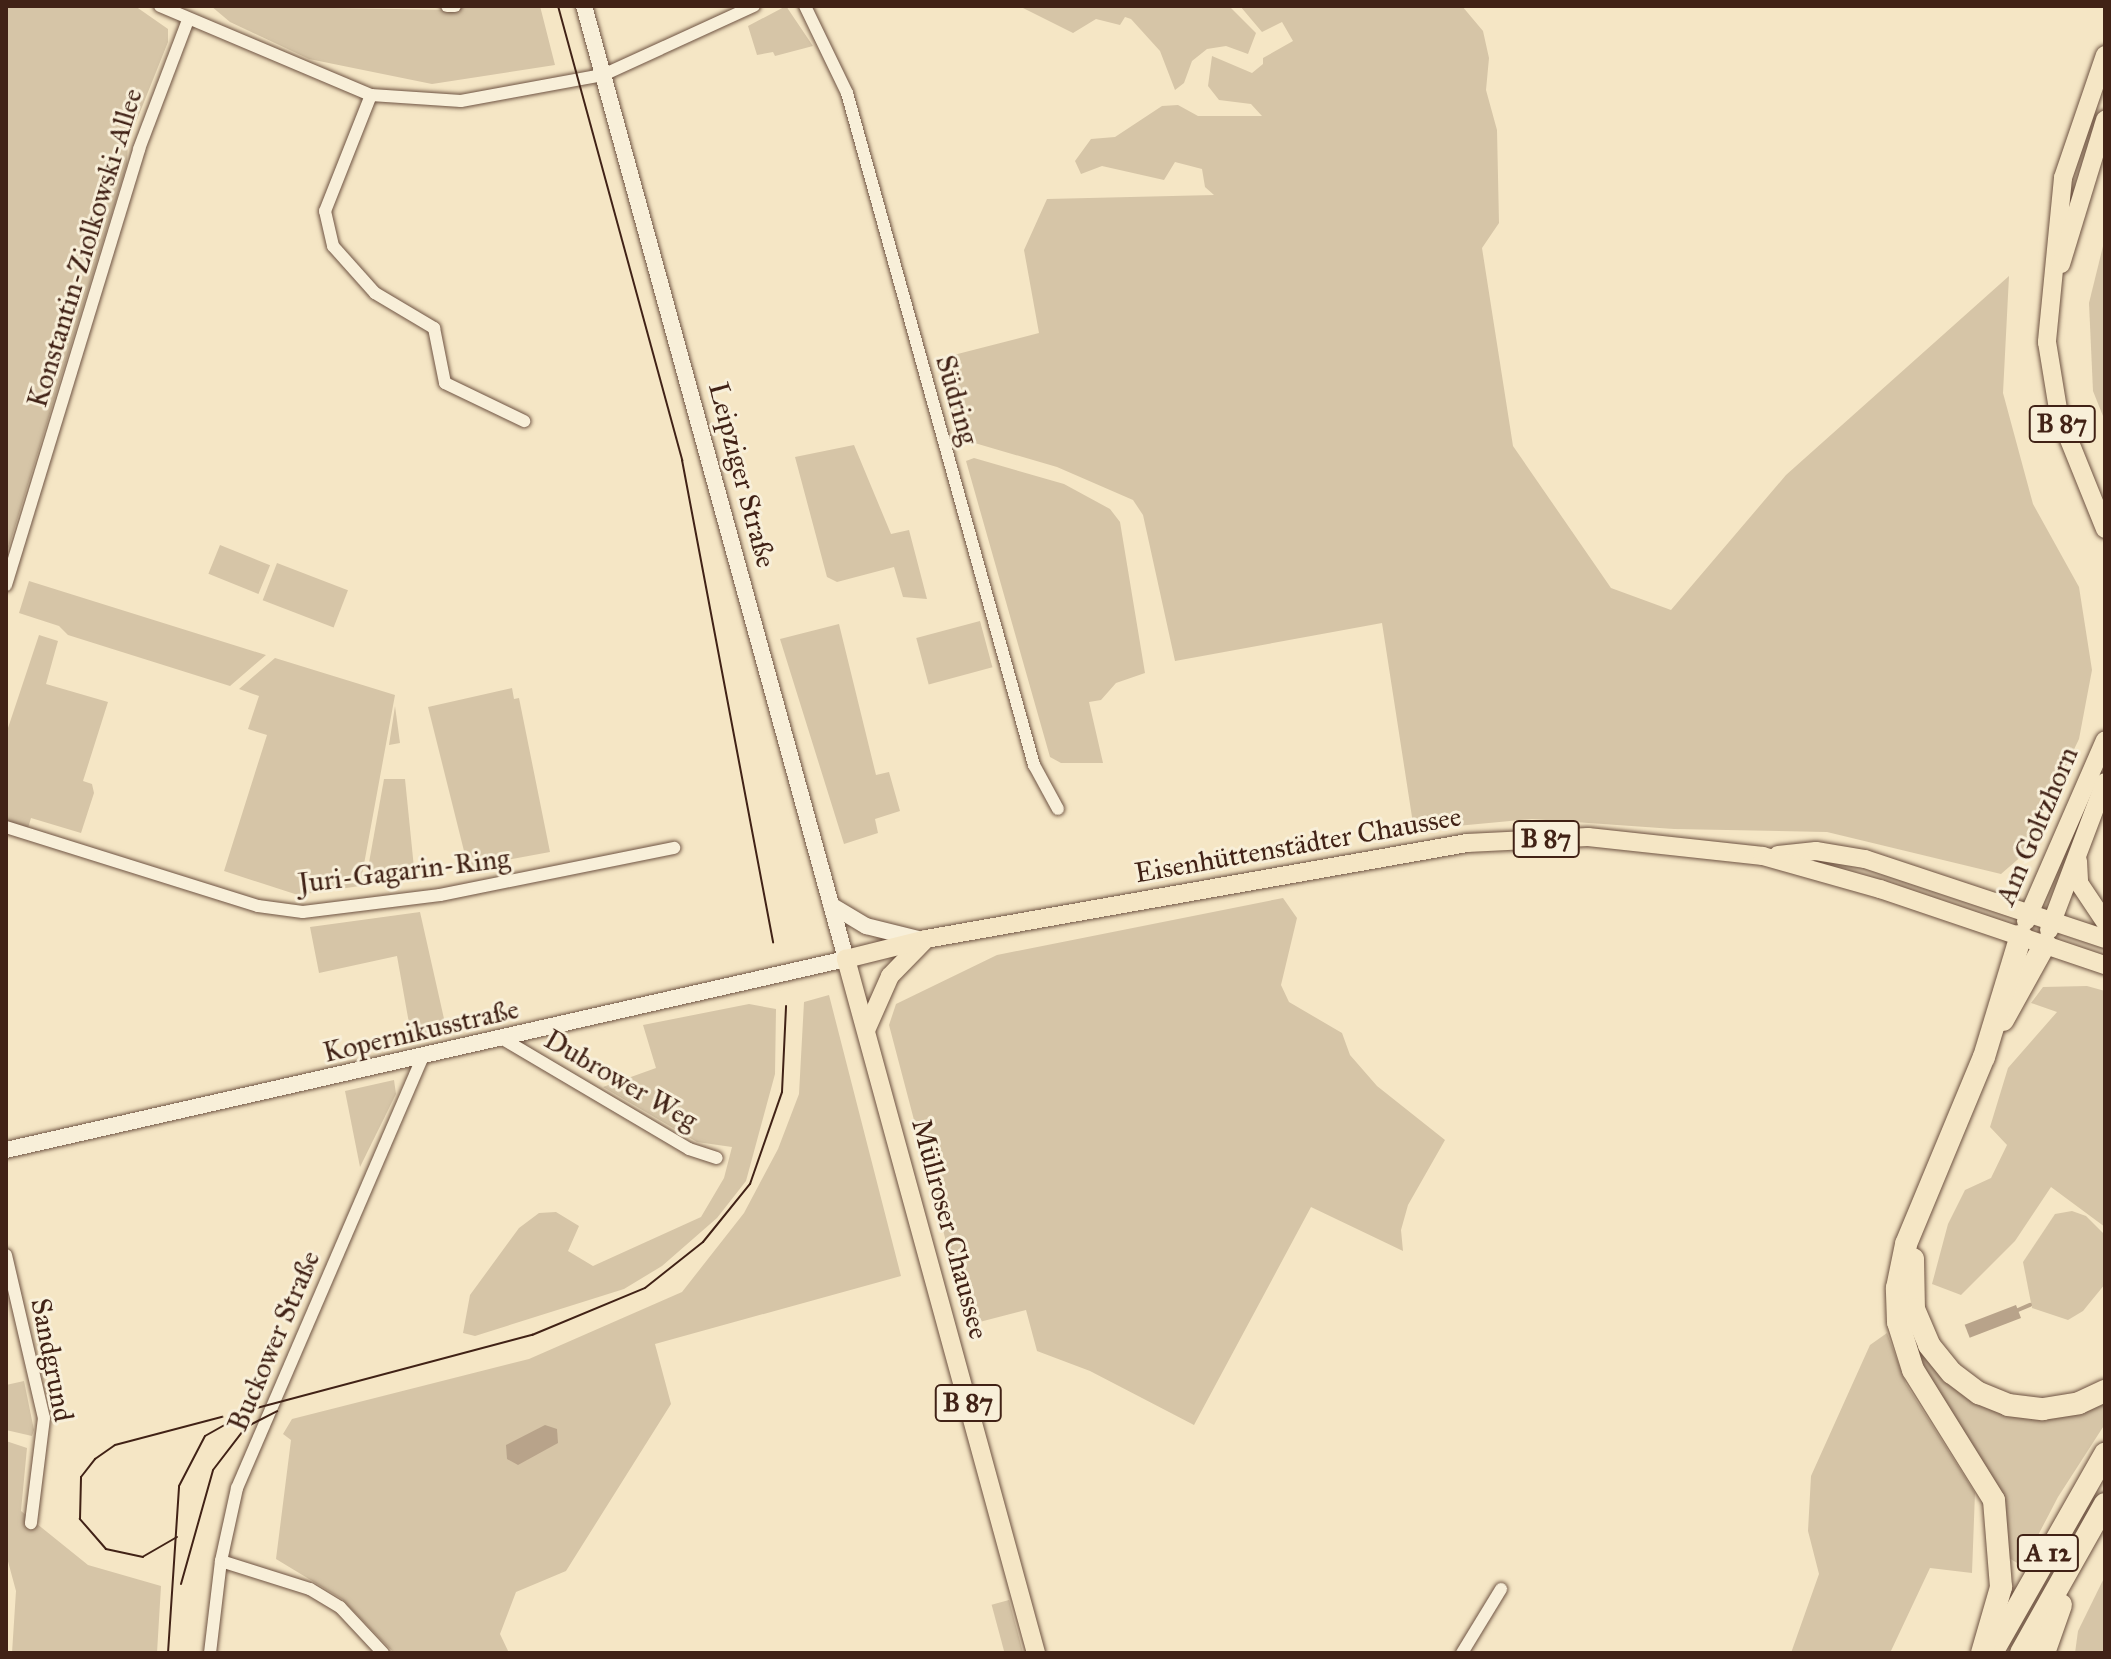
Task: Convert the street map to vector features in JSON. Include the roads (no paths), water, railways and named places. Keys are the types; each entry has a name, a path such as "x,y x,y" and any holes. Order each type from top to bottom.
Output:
{"highway":[{"path":"1982,1653 2001,1587 1994,1500 1913,1370 1898,1322 1902,1264 1984,1057 2021,935"},
{"path":"1984,1057 2045,944"},
{"path":"1921,1213 1911,1272 1914,1309 1929,1345 1952,1373 2008,1405 2043,1409 2079,1403 2105,1391"},
{"name":"A 12","path":"1991,1653 2105,1454"},
{"path":"2044,1653 2105,1505"},
{"name":"A 12","path":"2021,1653 2105,1505"}],"main road":[{"name":"B 87","path":"2105,55 2063,178 2049,313 2049,372 2059,415 2105,529"},
{"name":"B 87","path":"2049,313 2105,120"},
{"name":"Am Goltzhorn","path":"2021,935 2105,740"},
{"name":"Am Goltzhorn","path":"2045,944 2105,782"},
{"name":"Eisenhüttenstädter Chaussee","path":"846,959 926,939 1467,843 1588,837 1763,856 2021,935 2105,965"},
{"path":"2081,844 2079,883 2105,922"},
{"name":"Eisenhüttenstädter Chaussee","path":"1763,856 1816,851 1865,859 2030,910 2105,939"},
{"path":"867,1028 890,976 926,939"},
{"name":"Müllroser Chaussee","path":"846,959 1036,1653"}],"street":[{"path":"160,6 371,95 461,101 603,75 754,6"},
{"path":"447,6 455,6"},
{"name":"Leipziger Straße","path":"584,6 846,959"},
{"name":"Südring","path":"805,6 847,93 1034,765 1058,809"},
{"name":"Konstantin-Ziolkowski-Allee","path":"6,585 139,149 188,20"},
{"path":"371,95 325,211 333,246 375,293 434,328 441,377 453,390 524,421"},
{"name":"Juri-Gagarin-Ring","path":"6,827 258,906 303,912 440,895 674,848"},
{"path":"831,905 897,938 926,939"},
{"name":"Kopernikusstraße","path":"6,1150 422,1059 846,959"},
{"name":"Dubrower Weg","path":"503,1039 689,1149 717,1158"},
{"name":"Buckower Straße","path":"210,1653 221,1561 237,1488 422,1059"},
{"name":"Sandgrund","path":"6,1255 44,1418 31,1523"},
{"path":"221,1561 310,1589 340,1607 383,1653"},
{"path":"1462,1653 1501,1589"}],"waterway":[{"path":"2018,1310 2030,1305"}],"tram line":[{"path":"558,6 682,460 773,942"},
{"path":"168,1653 179,1486 205,1436 253,1409 532,1335 645,1288 703,1242 750,1184 782,1092 786,1006"},
{"path":"181,1584 213,1470 246,1427 277,1411"},
{"path":"177,1537 143,1557 106,1549 80,1519 81,1477 95,1459 115,1445 222,1417"}]}
